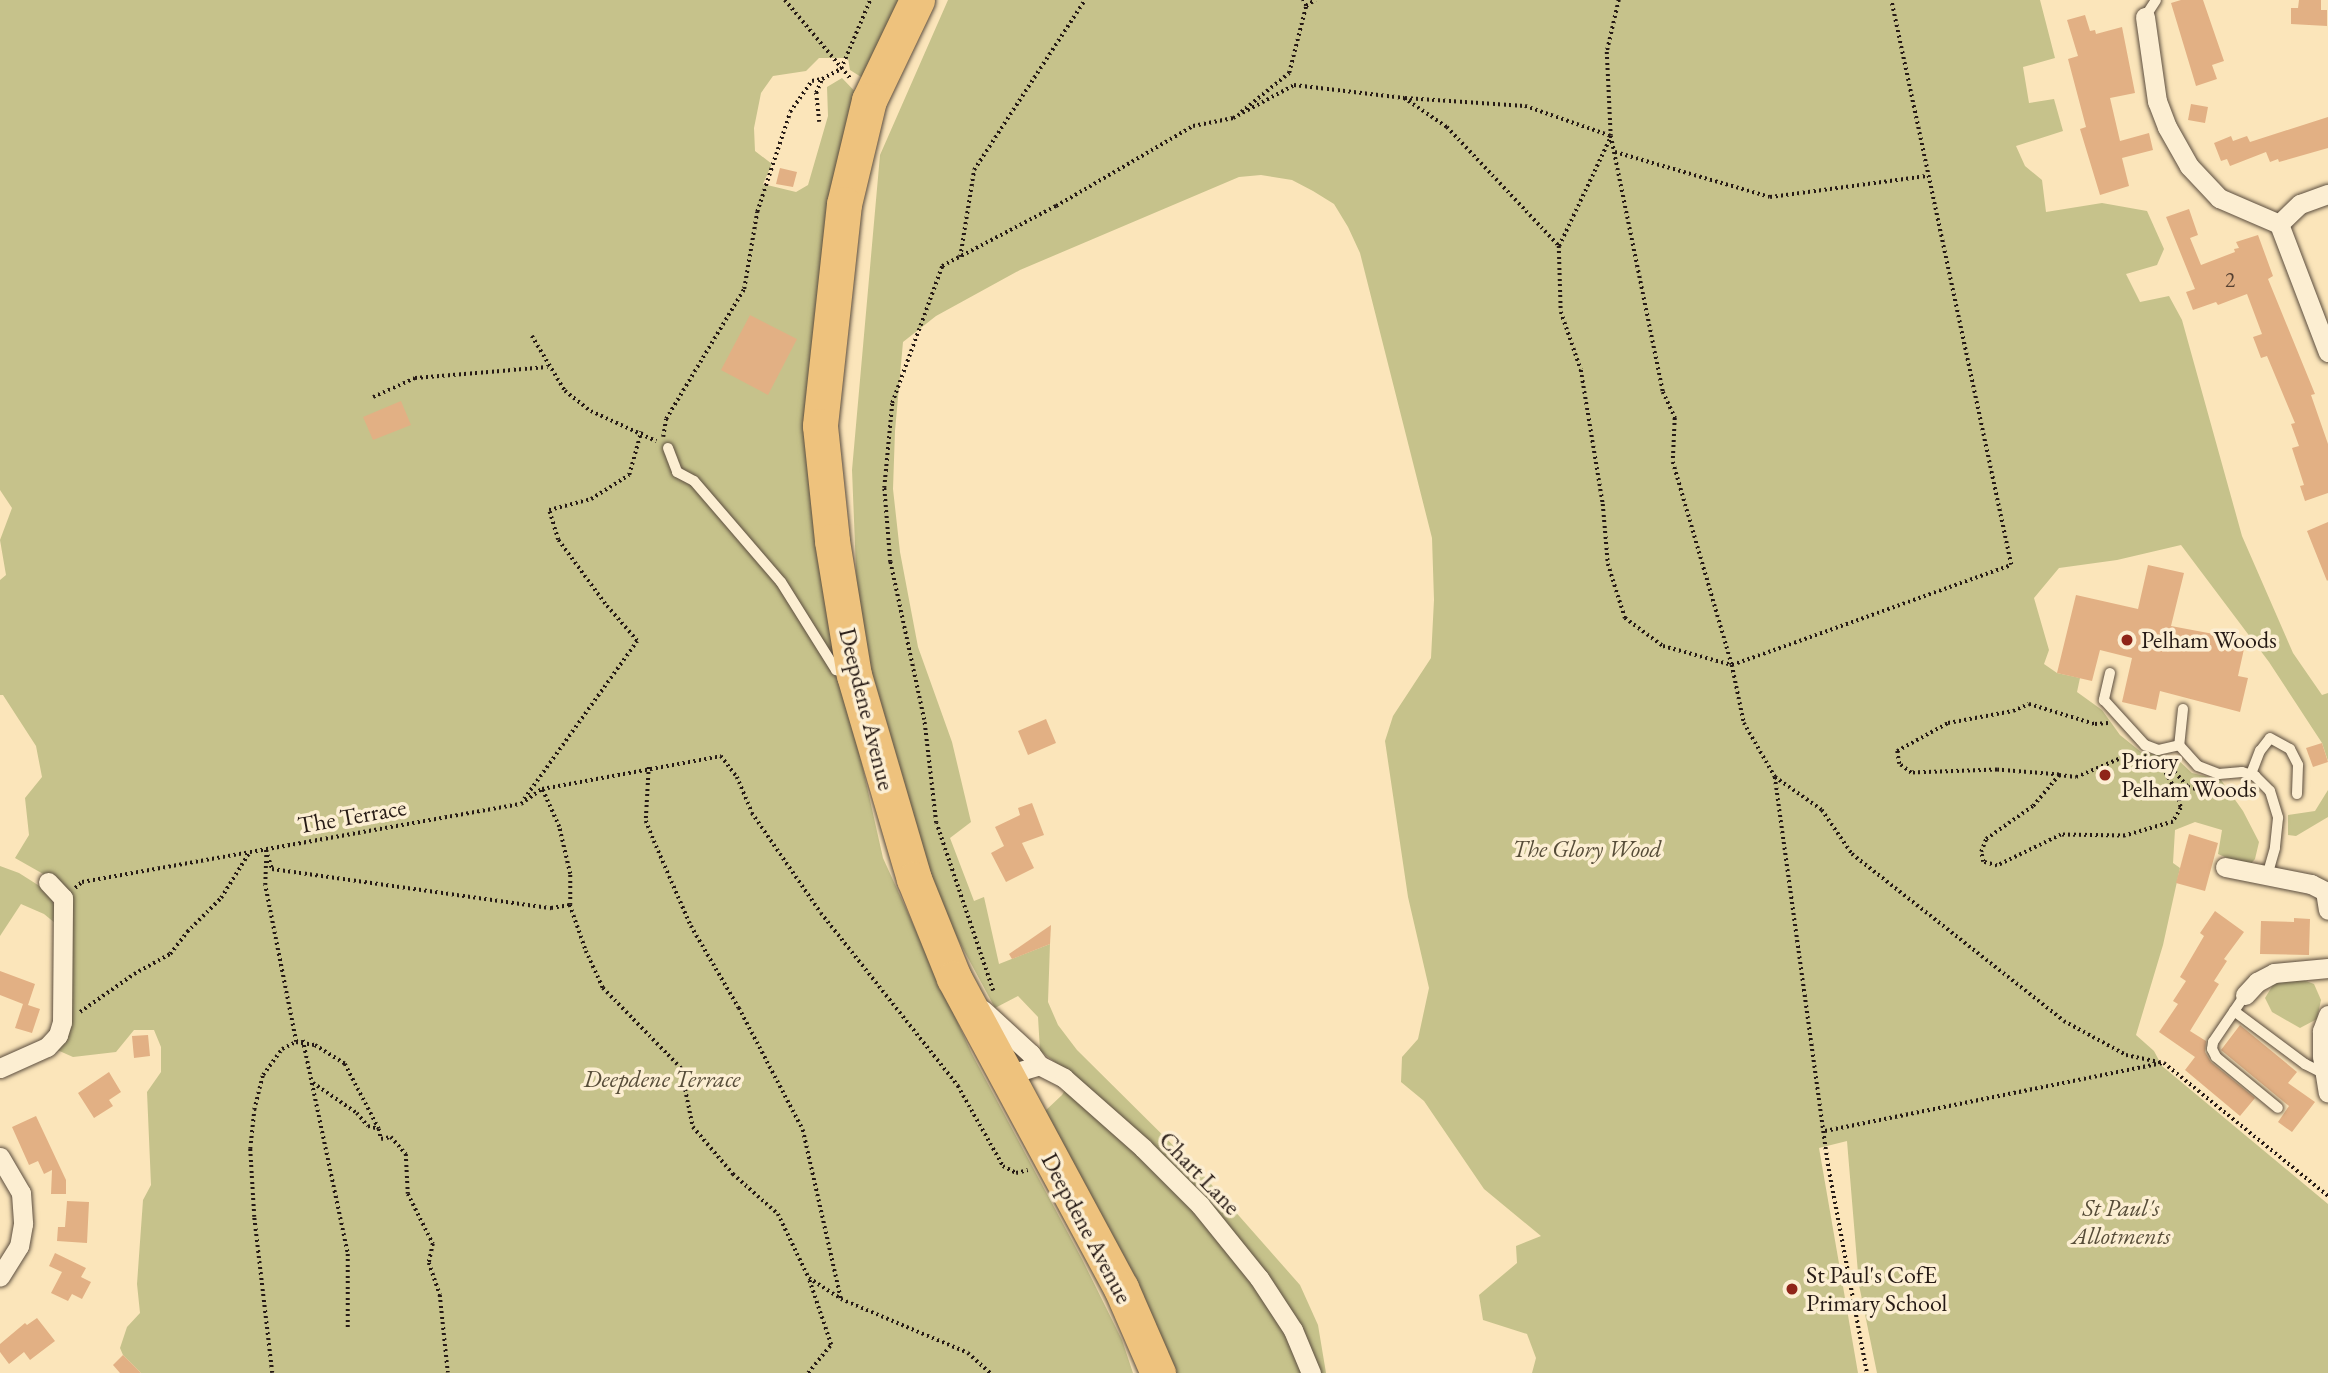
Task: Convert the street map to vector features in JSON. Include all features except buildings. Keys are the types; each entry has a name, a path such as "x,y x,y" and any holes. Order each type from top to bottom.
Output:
{"highway":[{"name":"Deepdene Avenue","path":"917,0 869,100 844,204 820,426 832,541 854,675 914,879 954,978 1023,1070 1158,1373"}],"street":[{"path":"2145,17 2157,100 2167,127 2189,166 2219,198 2279,223 2328,352"},
{"path":"2279,223 2300,204 2328,194"},
{"path":"2225,867 2311,884 2325,891 2328,910"},
{"path":"0,1068 47,1046 58,1035 62,1022 63,898 48,882"},
{"path":"2239,1003 2257,982 2274,973 2328,968"},
{"name":"Chart Lane","path":"954,978 1003,1030 1031,1054 1023,1070 1064,1078 1093,1102 1200,1205 1276,1301 1293,1330 1311,1373"},
{"path":"2326,1081 2322,1031 2328,1015"},
{"path":"0,1157 21,1194 23,1224 19,1246 0,1276"}],"lane":[{"path":"2145,17 2156,0"},
{"path":"668,448 677,472 694,481 781,582 836,670 854,675"},
{"path":"2110,673 2105,701 2144,745 2158,750 2179,745"},
{"path":"2183,709 2179,745 2198,766 2219,774 2242,772 2251,775 2270,791 2278,818 2275,848 2267,876"},
{"path":"2251,775 2270,738 2290,748 2298,765 2297,794"},
{"path":"2278,1108 2216,1057 2212,1049 2213,1042 2239,1003 2326,1081"}],"path":[{"path":"785,0 869,100"},
{"path":"668,448 662,432 666,419 744,289 757,212 790,112 812,81 841,69 870,0"},
{"path":"960,257 974,170 1085,0"},
{"path":"1233,118 1289,73 1306,6 1303,0"},
{"path":"1306,6 1315,0"},
{"path":"1619,0 1607,52 1611,136 1662,392 1675,418 1673,462 1731,665 1744,723 1775,777 1828,1164 1867,1373"},
{"path":"1611,136 1559,246 1561,312 1581,370 1603,504 1608,564 1625,618 1663,646 1731,665 2011,565 1891,0"},
{"path":"819,122 816,93 822,79"},
{"path":"1003,1030 997,1002 936,823 924,720 890,562 884,488 892,403 942,266 1056,206 1193,126 1233,118 1294,85 1404,98 1525,106 1611,136"},
{"path":"1404,98 1447,127 1504,192 1559,246"},
{"path":"1615,152 1770,197 1927,176"},
{"path":"532,336 565,391 591,411 641,432 668,448"},
{"path":"373,397 415,378 549,367"},
{"path":"521,804 637,641 605,604 558,540 549,510 591,499 629,475 641,432"},
{"path":"2059,775 2033,806 1986,839 1981,852 1983,862 1997,866 2061,835 2125,836 2173,822 2181,808 2178,793 2164,768 2121,758 2105,762 2076,778 2059,775 1997,770 1911,773 1899,764 1897,751 1948,723 2013,711 2029,704 2095,724 2112,723 2120,718"},
{"name":"The Terrace","path":"63,898 82,882 521,804 542,789 649,767 721,756 737,777 752,813 821,914 958,1086 1003,1166 1016,1173 1034,1168"},
{"path":"649,767 646,821 654,841 691,926 739,1008 803,1130 841,1299"},
{"path":"1775,777 1822,810 1852,854 2064,1021 2126,1055 2164,1063 2328,1196"},
{"path":"542,789 559,827 570,874 570,905 586,951 603,988 681,1068 693,1127 733,1174 778,1214 809,1278 831,1345 808,1373"},
{"path":"266,849 272,869 551,908 570,905"},
{"path":"266,849 265,885 296,1042"},
{"path":"62,1022 170,954 187,932 221,898 248,853"},
{"path":"303,1040 348,1254 348,1330"},
{"path":"272,1373 255,1229 250,1149 254,1110 263,1075 282,1049 296,1042 316,1045 345,1065 379,1129 381,1139 391,1138 406,1154 408,1194 433,1244 429,1263 440,1295 448,1373"},
{"path":"1825,1131 2164,1063"},
{"path":"312,1082 357,1113 368,1126 379,1129"},
{"path":"809,1278 841,1299 968,1353 990,1373"}],"green space":[{"name":"Deepdene Terrace","path":"0,0 902,0 866,80 850,70 848,58 819,58 806,71 773,76 761,93 754,128 755,151 772,164 763,184 796,192 808,185 828,116 827,87 842,78 864,101 821,345 841,671 883,858 972,1054 1082,1259 1122,1340 1133,1373 141,1373 123,1355 120,1348 127,1327 140,1313 137,1284 143,1200 151,1185 147,1092 161,1072 161,1047 154,1030 134,1030 116,1052 73,1057 55,1049 69,902 45,875 15,858 29,835 25,798 42,777 36,746 3,695 0,695 0,580 6,575 0,540 12,508 0,490"},
{"path":"948,0 2040,0 2055,58 2023,67 2029,103 2054,99 2063,131 2016,146 2025,166 2042,180 2046,212 2102,203 2147,211 2164,249 2157,265 2126,274 2140,302 2169,296 2182,320 2242,536 2293,653 2322,695 2328,693 2328,761 2322,743 2269,662 2181,545 2117,560 2059,568 2034,598 2049,650 2044,664 2057,673 2080,678 2077,692 2102,710 2120,735 2141,752 2176,758 2192,773 2221,780 2243,811 2259,842 2255,859 2248,867 2218,854 2222,830 2195,822 2175,830 2173,863 2180,868 2163,945 2136,1035 2154,1051 2162,1066 2328,1204 2328,1373 1877,1373 1859,1285 1847,1141 1819,1148 1858,1373 1532,1373 1536,1358 1527,1334 1483,1320 1479,1295 1517,1263 1516,1246 1541,1236 1484,1189 1424,1101 1401,1082 1402,1057 1418,1039 1429,988 1408,897 1385,741 1393,716 1431,658 1434,600 1432,538 1360,253 1348,227 1334,204 1313,191 1292,180 1261,175 1239,177 1020,270 936,316 903,342 895,431 893,489 900,552 918,647 952,742 971,822 950,838 974,901 984,897 999,964 1050,944 1048,1002 1058,1025 1077,1050 1203,1175 1300,1285 1318,1325 1326,1373 1171,1373 1043,1113 1062,1095 1074,1076 1040,1051 1038,1017 1018,996 995,1008 941,908 859,645 852,470 880,155"},
{"path":"2328,790 2328,817 2296,836 2288,835 2288,815 2315,811"},
{"path":"0,866 19,873 49,892 55,908 55,923 44,914 21,904 0,936"},
{"path":"2295,977 2314,984 2321,1000 2317,1019 2300,1028 2272,1012 2265,998 2276,980"}],"place":[{"name":"Pelham Woods","path":"2127,640"},
{"name":"Priory Pelham Woods","path":"2105,775"},
{"name":"St Paul's CofE Primary School","path":"1792,1289"}],"park label":[{"name":"The Glory Wood","path":"1587,849"},
{"name":"St Paul's Allotments","path":"2121,1222"}]}
